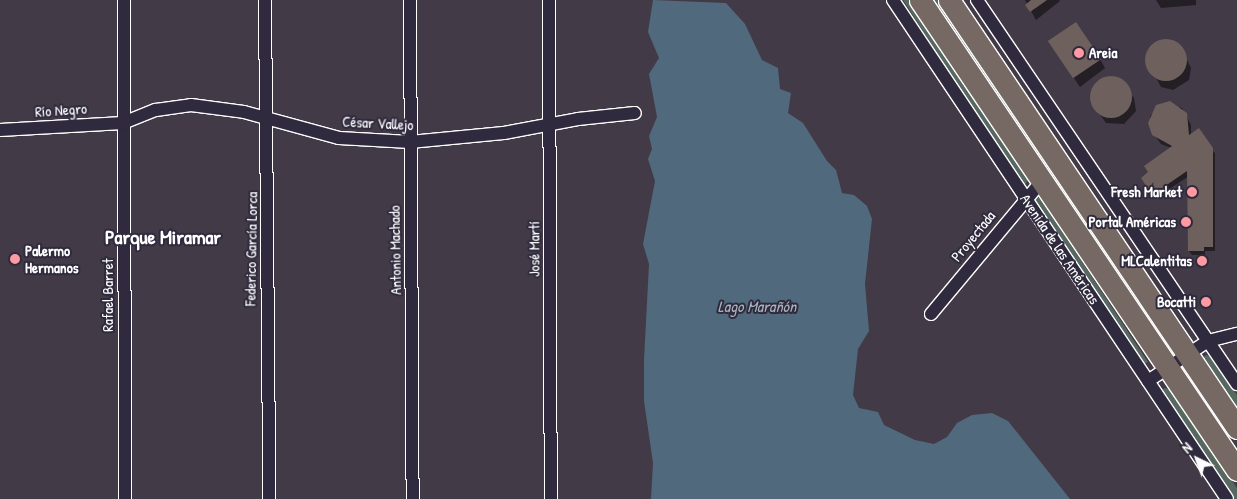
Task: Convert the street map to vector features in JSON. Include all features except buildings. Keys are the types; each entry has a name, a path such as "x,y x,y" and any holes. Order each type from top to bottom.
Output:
{"highway":[{"name":"Avenida de las Américas","path":"920,0 1237,470"},
{"path":"949,0 1237,428"}],"street":[{"name":"Rafael Barret","path":"124,0 125,499"},
{"name":"Federico García Lorca","path":"265,0 268,119 269,499"},
{"name":"Antonio Machado","path":"410,0 413,499"},
{"name":"José Martí","path":"549,0 551,499"},
{"name":"Avenida de las Américas","path":"893,0 1227,499"},
{"path":"977,0 1237,384"},
{"name":"César Vallejo","path":"123,123 156,110 191,106 220,107 339,138 410,142 551,127 578,119 636,113"},
{"name":"Río Negro","path":"0,130 123,123"},
{"name":"Proyectada","path":"931,314 1026,197 1042,181"},
{"path":"1148,381 1208,341 1237,334"}],"green space":[{"path":"903,0 909,0 1029,179 1023,187"},
{"path":"929,0 942,0 1172,349 1168,349"},
{"path":"1034,197 1040,198 1148,362 1142,365 1032,200"},
{"path":"1206,355 1210,356 1237,395 1237,412 1203,358"},
{"path":"1165,388 1170,389 1237,488 1237,499 1232,499 1160,391"}],"water":[{"name":"Lago Marañón","path":"653,0 726,3 745,24 762,60 778,68 780,89 791,93 788,113 803,123 827,161 836,170 842,193 854,195 867,206 872,219 865,284 869,331 858,349 853,395 859,408 878,412 884,425 915,440 934,444 947,437 957,423 972,415 992,413 1008,421 1070,499 651,499 653,463 644,401 649,264 643,244 655,181 648,159 652,149 649,136 657,117 649,74 659,58 648,32"}],"place":[{"name":"Areia","path":"1079,53"},
{"name":"Fresh Market","path":"1192,192"},
{"name":"Portal Américas","path":"1186,222"},
{"name":"Palermo Hermanos","path":"15,259"},
{"name":"MLCalentitas","path":"1202,261"},
{"name":"Bocatti","path":"1206,302"}],"district":[{"name":"Parque Miramar","path":"163,236"}]}
